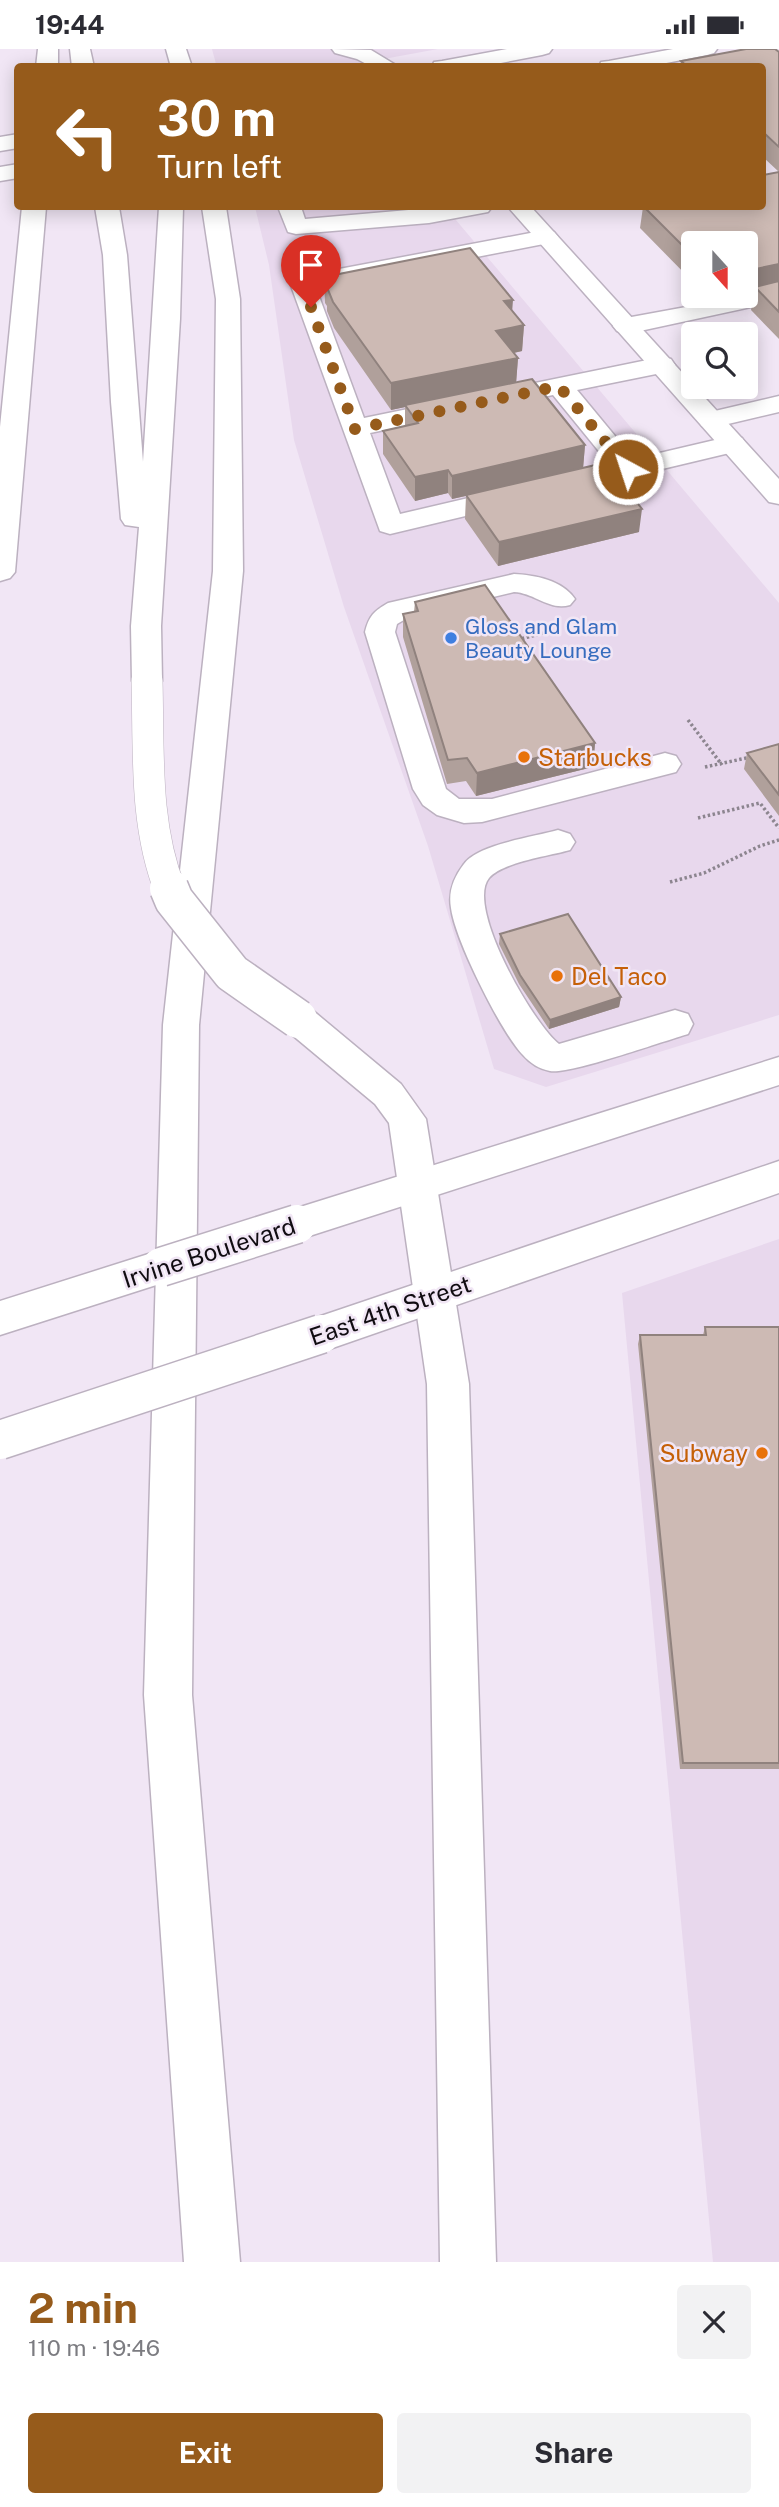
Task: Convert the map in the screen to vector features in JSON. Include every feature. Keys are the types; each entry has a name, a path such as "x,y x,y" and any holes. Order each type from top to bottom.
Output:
{"main road":[{"path":"342,49 364,54 381,63"},
{"path":"631,63 707,49"},
{"path":"463,63 533,50"},
{"path":"0,572 34,210"},
{"path":"108,210 115,255 124,402 146,626 151,818 158,859 174,900 232,973 298,1019 388,1094 407,1119 448,1384 468,2262"},
{"path":"146,626 167,319 171,210"},
{"path":"212,2262 168,1695 181,1025 228,571 228,299 214,210"},
{"path":"291,210 296,227 385,213 429,216 463,210"},
{"path":"522,210 779,496"},
{"path":"546,237 302,283 390,525 732,444"},
{"path":"626,326 779,294"},
{"path":"355,429 662,365"},
{"path":"559,386 628,469"},
{"path":"711,420 779,404"},
{"path":"560,599 533,584 514,583 399,610 383,619 380,632 429,789 436,801 450,809 468,813 492,810 665,764"},
{"path":"558,842 487,863 475,871 469,884 467,902 471,928 481,951 534,1044 549,1057 559,1058 675,1024"},
{"path":"418,1185 779,1071"},
{"name":"East 4th Street","path":"0,1440 321,1334 779,1177"},
{"name":"Irvine Boulevard","path":"0,1318 418,1185"}],"path":[{"path":"516,640 524,650"},
{"path":"696,766 712,768 756,755"},
{"path":"698,818 760,803 779,828"},
{"path":"670,882 704,873 760,846 779,840"}],"shaded area":[{"path":"212,49 438,49 362,63 216,63"},
{"path":"256,210 448,210 779,603 779,1015 546,1087 494,1069 428,846 344,607 294,440 269,265"},
{"path":"779,1239 779,2262 713,2262 622,1293"}],"building":[{"path":"746,49 775,49 779,52 779,147 766,135 766,63 681,61"},
{"path":"779,172 779,264 758,268 758,231 681,231 681,244 647,210 766,210 766,174"},
{"path":"470,248 513,300 504,301 524,325 496,331 518,358 391,383 333,302 326,285 330,284 324,277"},
{"path":"779,281 779,312 758,290 758,286"},
{"path":"532,379 585,445 452,476 448,470 415,477 383,431 418,423 405,405"},
{"path":"600,464 602,467 608,466 642,509 499,542 466,495"},
{"path":"485,585 595,743 477,773 467,758 448,760 403,614 418,611 415,602"},
{"path":"779,744 779,795 747,753"},
{"name":"Del Taco","path":"568,914 621,997 550,1020 520,975 500,934"},
{"path":"705,1327 779,1327 779,1763 683,1763 640,1335 706,1335"}],"place":[{"name":"Gloss and Glam Beauty Lounge","path":"451,638"},
{"name":"Starbucks","path":"524,757"},
{"name":"Del Taco","path":"557,976"},
{"name":"Subway","path":"762,1453"}],"route":[{"path":"311,307 355,429 559,386 628,469"}]}
